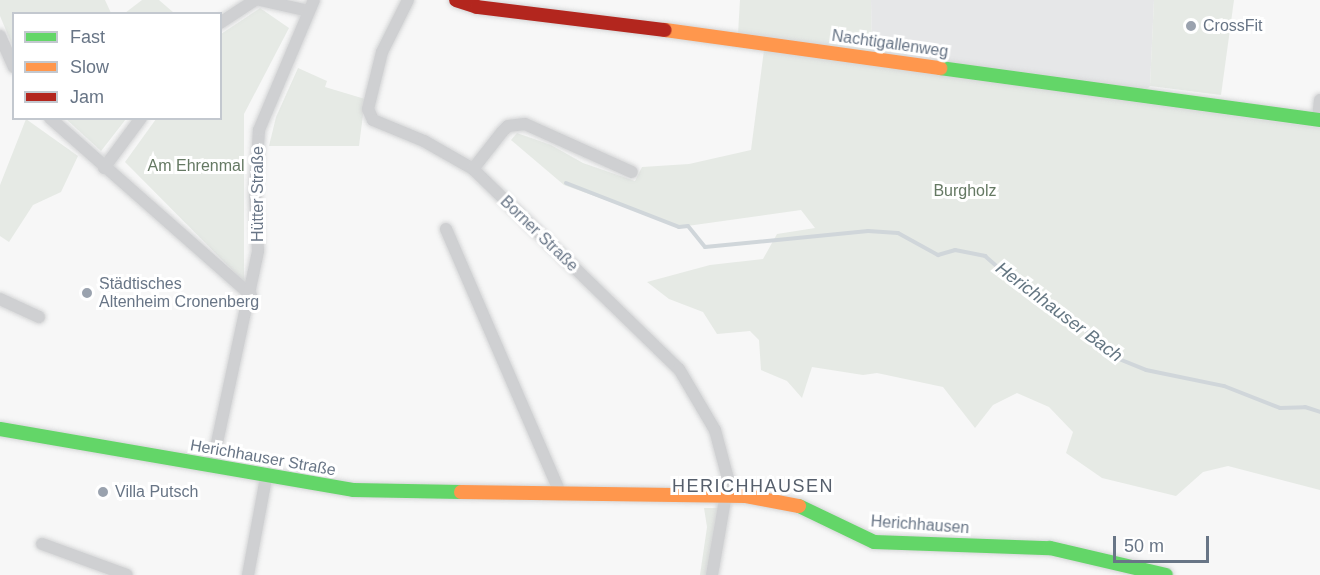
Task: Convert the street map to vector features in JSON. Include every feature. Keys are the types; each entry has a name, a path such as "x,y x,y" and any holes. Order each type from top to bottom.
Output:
{"street":[{"path":"222,22 255,0"},
{"path":"260,0 311,5"},
{"name":"Borner Straße","path":"408,0 382,52 368,109 373,120 424,141 472,169 678,369 715,430 729,494"},
{"name":"Nachtigallenweg","path":"456,0 477,8 599,21 1319,120"},
{"name":"Hütter Straße","path":"213,466 251,295 258,251 255,193 259,130 311,5"},
{"path":"0,36 12,63"},
{"path":"1319,120 1320,100"},
{"path":"53,120 104,168 251,295"},
{"path":"104,168 140,120"},
{"path":"472,169 502,132 525,124 632,172"},
{"path":"446,229 560,492"},
{"path":"0,299 39,317"},
{"name":"Herichhauser Straße","path":"0,429 213,466 266,478 353,490 729,494"},
{"path":"248,575 266,478"},
{"path":"712,575 729,494"},
{"name":"Herichhausen","path":"729,494 787,502 874,542 1013,547 1087,554 1166,575"},
{"path":"42,544 127,575"}],"shaded area":[{"path":"871,0 1154,0 1150,86 1145,91 872,54"}],"green space":[{"path":"0,0 105,0 111,12 12,12 12,45 0,16"},
{"path":"142,0 159,0 173,12 126,12"},
{"path":"740,0 871,0 872,54 738,34"},
{"name":"CrossFit","path":"1154,0 1234,0 1221,95 1150,86"},
{"name":"Am Ehrenmal","path":"260,8 289,28 244,114 244,282 125,162 155,120 222,120 222,33"},
{"name":"Burgholz","path":"764,50 1320,128 1320,490 1228,466 1203,472 1176,496 1102,478 1066,453 1073,432 1049,407 1017,393 993,405 975,428 943,387 877,373 863,375 812,367 802,398 787,381 761,370 759,340 750,331 717,334 703,312 669,299 647,282 710,265 763,259 777,234 815,228 801,210 680,227 564,185 511,140 517,133 551,145 583,163 635,181 642,167 689,164 751,150"},
{"path":"298,68 327,81 325,87 365,99 359,146 269,146 276,117"},
{"path":"26,120 78,156 61,192 33,205 9,242 0,236 0,185"},
{"path":"67,120 125,120 101,151"},
{"path":"704,508 718,508 707,575 700,575 707,527"}],"waterway":[{"name":"Herichhauser Bach","path":"566,183 679,227 688,226 705,247 868,231 898,233 938,255 955,250 985,256 1017,284 1085,329 1090,338 1102,340 1119,359 1146,370 1224,386 1280,408 1305,407 1320,412"}],"traffic: fast":[{"path":"940,68 1320,120"},
{"path":"0,429 353,490 461,492"},
{"path":"799,506 874,542 1050,548 1166,575"}],"traffic: slow":[{"path":"665,30 940,68"},
{"path":"461,492 746,496 799,506"}],"traffic: jam":[{"path":"456,0 477,7 665,30"}],"place":[{"name":"CrossFit","path":"1191,26"},
{"name":"Städtisches Altenheim Cronenberg","path":"87,293"},
{"name":"Villa Putsch","path":"103,492"}],"district":[{"name":"HERICHHAUSEN","path":"753,486"}]}
